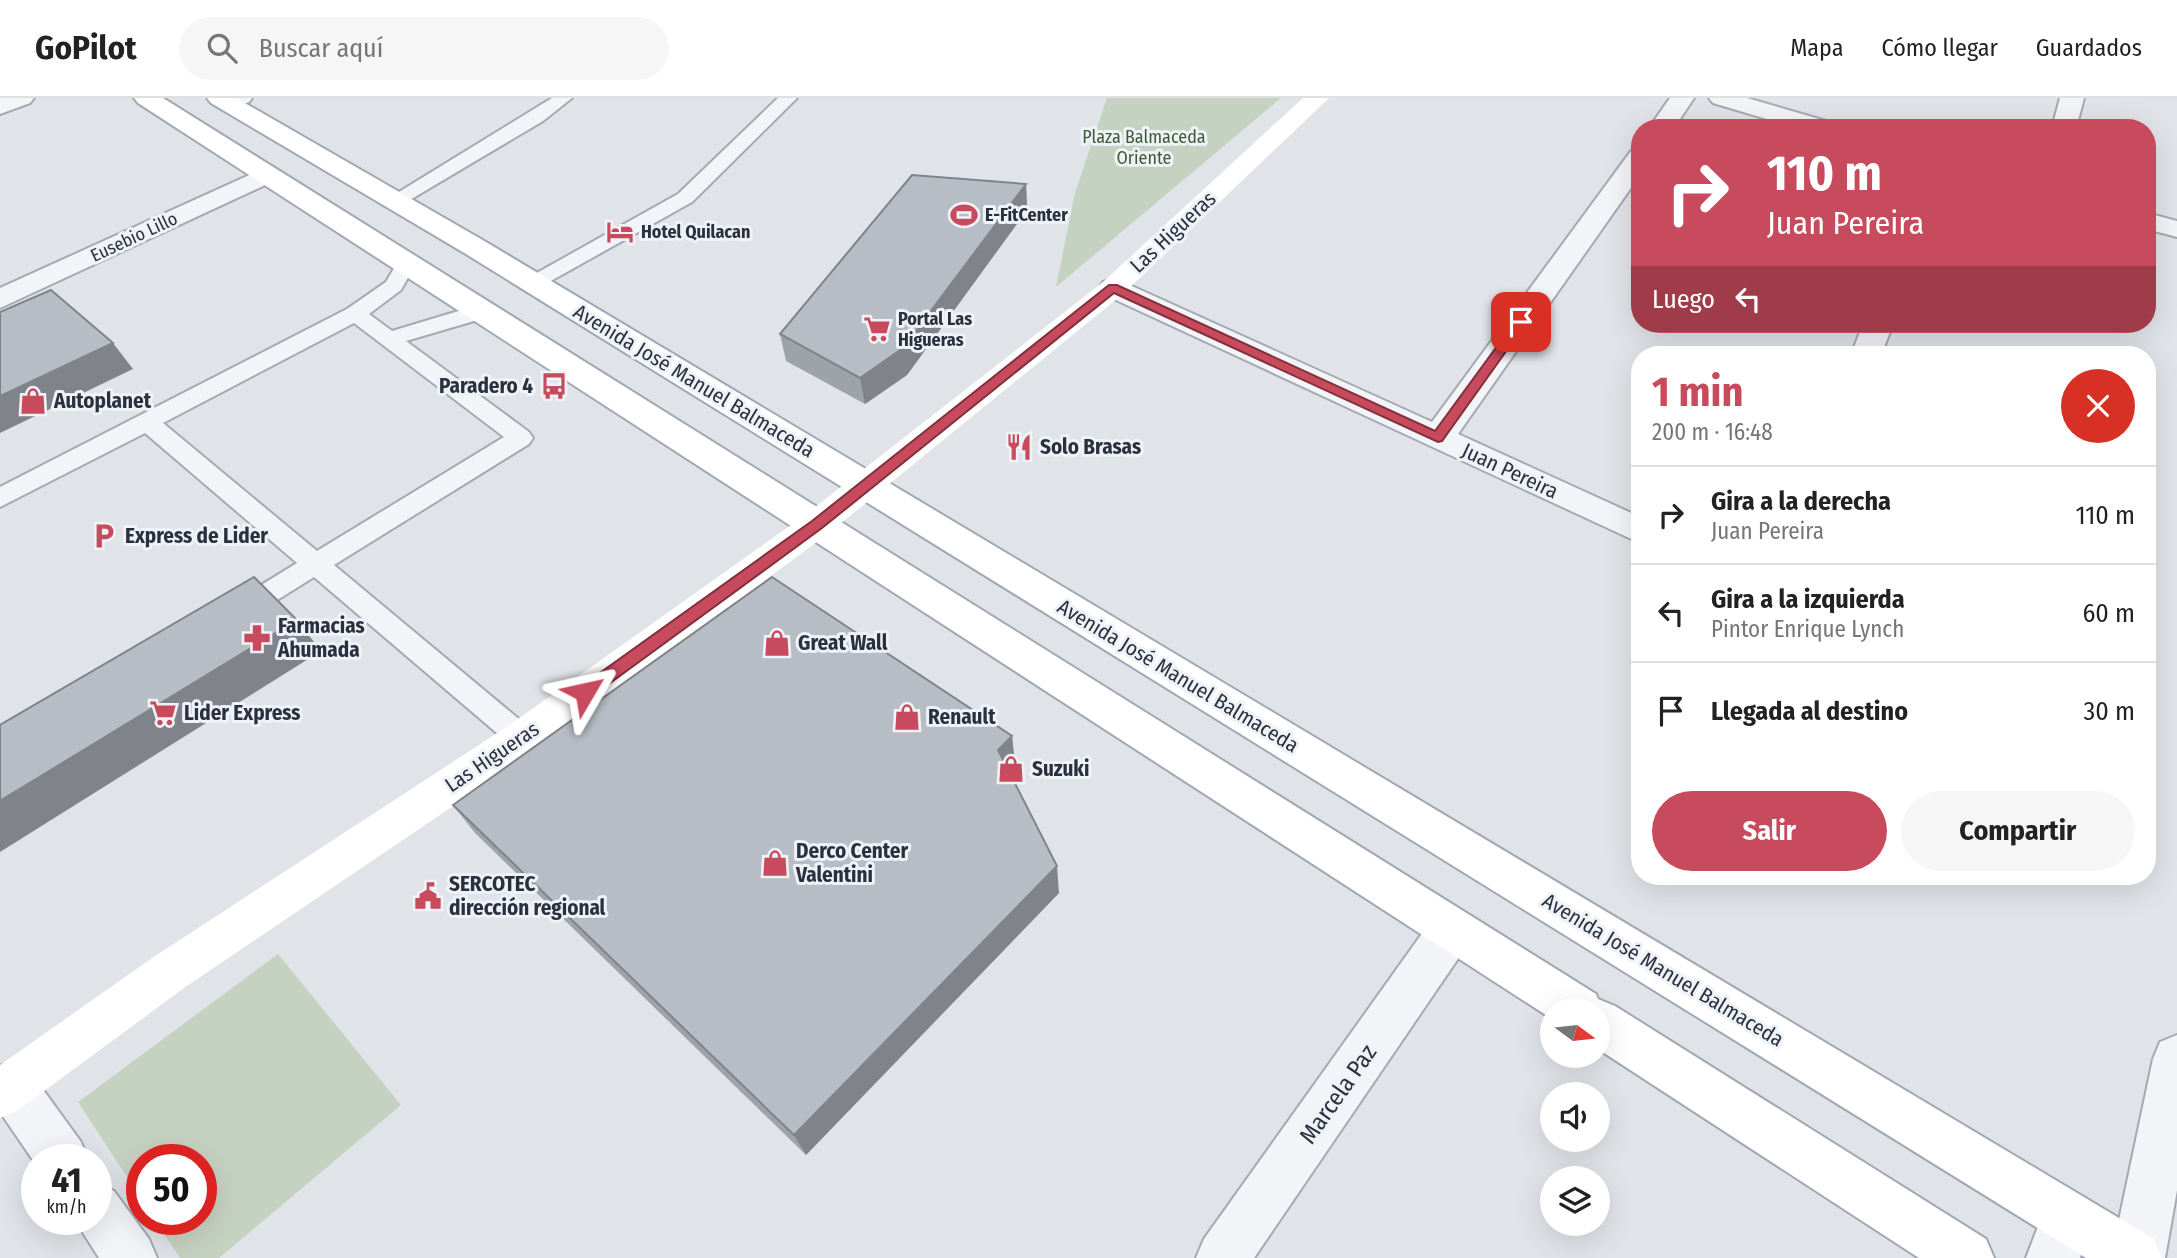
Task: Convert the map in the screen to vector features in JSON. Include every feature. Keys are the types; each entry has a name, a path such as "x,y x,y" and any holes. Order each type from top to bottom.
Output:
{"main road":[{"path":"146,98 1559,998"},
{"name":"Las Higueras","path":"6,1090 168,973 522,738 817,524 1113,288 1317,98"},
{"name":"Avenida José Manuel Balmaceda","path":"231,100 865,486 2060,1237 2137,1258"},
{"path":"267,175 293,170 333,174 441,238 476,248"},
{"path":"1610,1030 1967,1258"}],"street":[{"path":"0,107 22,98"},
{"path":"1667,119 1682,98"},
{"path":"1721,98 1793,119"},
{"path":"2066,119 2072,98"},
{"path":"1438,438 1631,169"},
{"name":"Eusebio Lillo","path":"0,299 267,175"},
{"path":"2156,223 2177,229"},
{"name":"Juan Pereira","path":"1113,288 1631,527"},
{"name":"Marcela Paz","path":"1223,1258 1452,929"},
{"path":"2137,1258 2177,1059"},
{"path":"6,1090 50,1144"},
{"path":"112,1232 130,1258"}],"lane":[{"path":"396,200 537,117 563,98"},
{"path":"533,284 685,198 788,98"},
{"path":"0,498 355,314 394,286 407,262"},
{"path":"390,339 483,311"},
{"path":"213,627 521,438 355,314"},
{"path":"146,421 522,738"}],"green space":[{"name":"Plaza Balmaceda Oriente","path":"1107,98 1281,98 1056,287 1075,193"},
{"path":"278,954 401,1105 219,1258 180,1258 165,1235 217,1235 217,1144 126,1144 126,1176 112,1154 112,1144 105,1144 78,1102"}],"building":[{"name":"Portal Las Higueras","path":"912,175 1026,184 903,348 860,378 780,334"},
{"path":"51,290 113,343 0,396 0,312"},
{"path":"254,577 297,620 0,801 0,725"},
{"name":"Derco Center Valentini","path":"772,577 1012,736 998,750 1057,866 794,1135 453,805"}],"place":[{"name":"E-FitCenter","path":"964,215"},
{"name":"Hotel Quilacan","path":"620,232"},
{"name":"Portal Las Higueras","path":"877,329"},
{"name":"Paradero 4","path":"554,386"},
{"name":"Autoplanet","path":"33,401"},
{"name":"Solo Brasas","path":"1019,447"},
{"name":"Express de Lider","path":"104,536"},
{"name":"Farmacias Ahumada","path":"257,638"},
{"name":"Great Wall","path":"777,643"},
{"name":"Lider Express","path":"163,713"},
{"name":"Renault","path":"907,717"},
{"name":"Suzuki","path":"1011,769"},
{"name":"Derco Center Valentini","path":"775,863"},
{"name":"SERCOTEC dirección regional","path":"428,896"}],"route":[{"path":"585,692 817,524 1113,288 1438,438 1521,322"}]}
